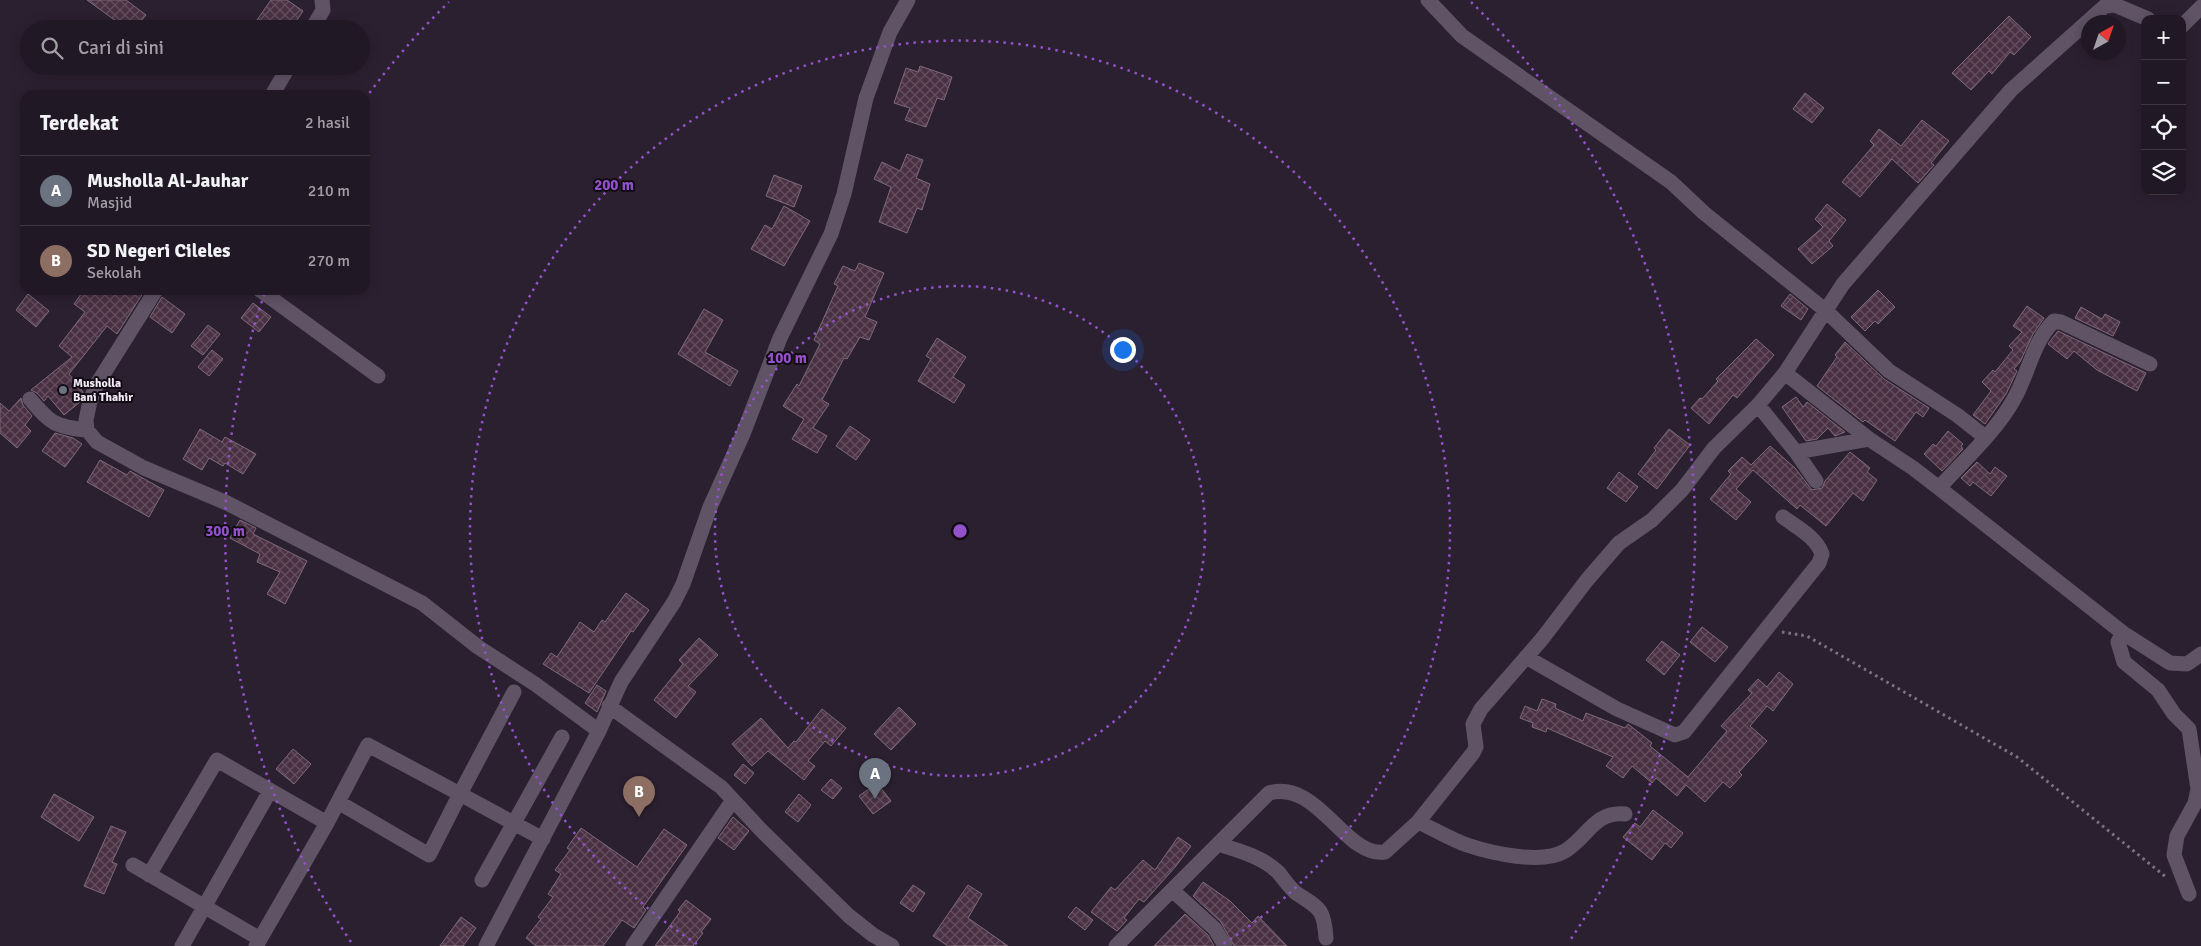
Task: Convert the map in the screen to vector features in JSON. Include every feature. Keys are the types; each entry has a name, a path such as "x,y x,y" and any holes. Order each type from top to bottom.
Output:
{"street":[{"path":"317,20 323,10 322,0"},
{"path":"486,946 599,731 620,682 674,602 683,584 710,508 743,434 780,338 831,234 844,194 866,98 890,32 908,0"},
{"path":"1428,0 1462,36 1671,182 1704,213 1824,310 1889,370 1957,415 1985,437"},
{"path":"1116,946 1269,793 1278,790 1294,792 1368,851 1385,852 1418,822 1473,753 1476,747 1473,724 1480,709 1526,657 1619,543 1652,520 1682,490 1714,448 1758,406 1784,372 1843,284 2011,90 2105,6 2115,5 2141,16"},
{"path":"2186,22 2201,7"},
{"path":"275,90 284,75"},
{"path":"153,295 97,384 90,401 86,420 87,430 97,442 144,468 227,503 422,603 478,647 535,684 599,731"},
{"path":"267,295 378,376"},
{"path":"1939,488 1985,437 2014,398 2030,361 2054,321 2061,322 2150,364"},
{"path":"1784,372 1869,440 1914,468 2123,633 2170,663 2188,664 2201,654"},
{"path":"30,398 54,424 64,428 87,430"},
{"path":"1758,406 1796,452 1816,481"},
{"path":"1796,452 1869,440"},
{"path":"1526,657 1617,709 1676,735 1684,732 1807,580 1822,554 1820,547 1807,534 1783,517"},
{"path":"2123,633 2118,642 2124,662 2158,690 2174,714 2189,729 2192,738 2198,789 2195,803 2177,836 2174,855 2189,894"},
{"path":"338,802 429,855 514,692"},
{"path":"609,706 721,787 849,916 873,935 892,946"},
{"path":"482,880 562,737"},
{"path":"133,865 258,942 326,824 368,744 543,839"},
{"path":"149,875 217,760 326,824"},
{"path":"182,946 270,791"},
{"path":"633,946 733,800"},
{"path":"1418,822 1467,845 1521,856 1548,857 1564,851 1603,816 1625,814"},
{"path":"1218,844 1254,856 1276,871 1297,893 1313,902 1325,923 1326,938"},
{"path":"1172,890 1215,930 1225,946"}],"path":[{"path":"1765,633 1786,631 1807,636 2017,757 2168,879"}],"building":[{"path":"87,0 126,0 146,15 142,20 115,20"},
{"path":"271,0 287,0 303,11 297,20 257,20"},
{"path":"2009,16 2031,37 2014,55 2010,52 1992,74 1989,71 1971,90 1952,73"},
{"path":"920,66 952,77 944,100 937,98 926,127 905,120 910,108 894,103 906,68 918,72"},
{"path":"1805,93 1824,108 1812,123 1793,109"},
{"path":"1922,120 1949,141 1931,163 1934,165 1918,183 1892,159 1860,197 1842,182 1874,145 1870,141 1879,129 1901,146"},
{"path":"907,154 923,160 916,178 930,184 922,210 917,208 907,233 879,222 891,187 874,179 882,162 900,171"},
{"path":"774,175 802,186 794,207 766,196"},
{"path":"1827,204 1846,220 1829,241 1833,246 1812,264 1798,249 1823,227 1815,219"},
{"path":"784,206 810,221 784,266 751,249 765,225 772,229"},
{"path":"859,263 884,273 865,317 877,322 869,340 860,337 847,359 844,358 822,400 829,404 813,428 827,436 817,453 792,439 804,419 783,406 797,384 799,386 820,344 814,340 838,286 834,284 843,266 855,271"},
{"path":"1878,290 1895,307 1878,324 1875,321 1865,331 1851,317"},
{"path":"1790,294 1808,309 1801,320 1781,306"},
{"path":"29,295 49,311 36,327 16,310"},
{"path":"80,295 142,295 117,334 107,326 69,374 83,392 80,402 64,415 48,396 44,401 37,393 31,390 72,357 59,346 85,312 74,304"},
{"path":"162,297 185,314 172,333 150,317"},
{"path":"253,303 271,317 259,332 241,318"},
{"path":"2027,306 2044,318 2033,334 2020,362 2014,369 2017,371 2006,394 1985,424 1973,415 1991,391 1982,382 1993,370 1995,372 2013,350 2009,346 2022,332 2013,326"},
{"path":"2081,307 2102,319 2105,314 2120,322 2113,336 2075,318"},
{"path":"704,309 723,320 705,352 738,371 730,386 678,354"},
{"path":"208,325 220,334 203,355 191,346"},
{"path":"2058,331 2146,373 2137,391 2097,370 2074,351 2067,359 2048,344"},
{"path":"937,338 966,357 953,377 965,385 954,403 918,381 931,359 926,356"},
{"path":"1756,339 1774,355 1737,398 1733,395 1709,424 1691,408 1700,398 1702,399 1718,381 1716,379"},
{"path":"1845,342 1884,379 1929,408 1923,417 1916,412 1895,441 1865,420 1863,422 1817,386"},
{"path":"212,350 223,359 209,376 198,367"},
{"path":"1796,397 1803,407 1807,402 1845,432 1835,436 1828,428 1817,439 1806,441 1782,407"},
{"path":"21,398 23,405 32,416 25,425 31,431 17,448 0,433 0,403 9,411"},
{"path":"850,426 870,440 856,460 836,446"},
{"path":"200,429 222,442 225,437 256,454 243,474 225,463 223,466 209,458 202,470 183,459"},
{"path":"1669,429 1690,445 1657,489 1638,474 1656,450 1654,448"},
{"path":"1948,431 1963,444 1961,446 1963,449 1942,471 1924,454 1933,444 1936,446"},
{"path":"55,433 73,438 82,444 65,467 42,451"},
{"path":"1770,446 1795,468 1812,490 1822,488 1825,481 1850,452 1870,468 1867,472 1877,480 1863,501 1853,493 1826,526 1800,505 1797,509 1753,470 1736,489 1751,502 1736,520 1710,499 1731,474 1728,471 1742,457 1751,465"},
{"path":"100,460 127,475 130,471 164,490 149,517 87,482"},
{"path":"1977,462 1990,474 1995,467 2007,476 1991,496 1973,482 1970,486 1961,478"},
{"path":"1619,472 1638,487 1626,502 1607,488"},
{"path":"240,520 256,528 253,534 307,561 285,604 267,594 280,572 257,562 260,554 230,538"},
{"path":"626,593 649,610 633,632 631,631 589,693 543,664 551,653 557,657 580,622 594,632 602,620 605,622"},
{"path":"1702,627 1728,647 1715,662 1690,642"},
{"path":"699,638 718,655 688,686 696,692 676,718 654,700 683,664 679,660"},
{"path":"1662,641 1680,655 1664,675 1646,660"},
{"path":"1779,672 1793,684 1773,711 1767,706 1750,726 1767,741 1739,772 1742,775 1730,788 1723,782 1705,802 1686,785 1677,796 1656,778 1652,783 1632,766 1623,778 1606,766 1613,757 1547,728 1546,732 1532,727 1533,723 1520,718 1525,706 1537,711 1542,699 1556,704 1555,708 1583,721 1586,713 1625,728 1628,724 1652,743 1650,746 1688,777 1727,731 1721,726 1752,693 1748,690 1758,679 1767,687"},
{"path":"597,685 606,691 597,712 585,703"},
{"path":"899,707 916,724 891,750 874,734"},
{"path":"822,709 846,728 831,746 825,741 808,761 815,766 804,780 768,751 752,766 732,744 761,718 788,748 794,741 796,742"},
{"path":"293,749 311,764 294,784 276,769"},
{"path":"743,764 754,773 745,784 734,775"},
{"path":"831,779 842,788 833,799 821,790"},
{"path":"877,783 891,801 873,814 859,796"},
{"path":"54,794 94,817 79,841 41,817"},
{"path":"799,794 811,805 798,822 785,812"},
{"path":"1653,810 1683,833 1671,848 1665,843 1652,860 1623,837 1635,823 1640,827"},
{"path":"733,817 749,831 734,850 718,838"},
{"path":"111,826 126,832 112,862 117,864 104,894 84,886"},
{"path":"581,828 637,867 664,829 687,845 643,907 646,910 634,928 622,920 603,946 536,946 526,938 541,919 538,917 553,897 548,894 561,874 555,870 570,850 567,848"},
{"path":"1178,837 1191,846 1144,902 1139,899 1124,918 1127,920 1117,931 1091,912 1111,887 1115,890 1143,860 1155,870"},
{"path":"1203,882 1230,901 1252,923 1258,916 1287,946 1234,946 1221,922 1193,896"},
{"path":"913,885 925,893 913,912 900,903"},
{"path":"968,885 982,894 968,918 1008,946 948,946 933,936"},
{"path":"686,900 711,919 701,932 703,933 693,946 655,946 680,912 678,910"},
{"path":"1076,907 1093,920 1085,930 1068,917"},
{"path":"1185,914 1208,935 1214,946 1154,946"},
{"path":"461,917 476,928 463,946 440,946"}],"place":[{"name":"Musholla Bani Thahir","path":"63,390"},
{"name":"Musholla Al-Jauhar","path":"875,799"},
{"name":"SD Negeri Cileles","path":"639,817"}]}
